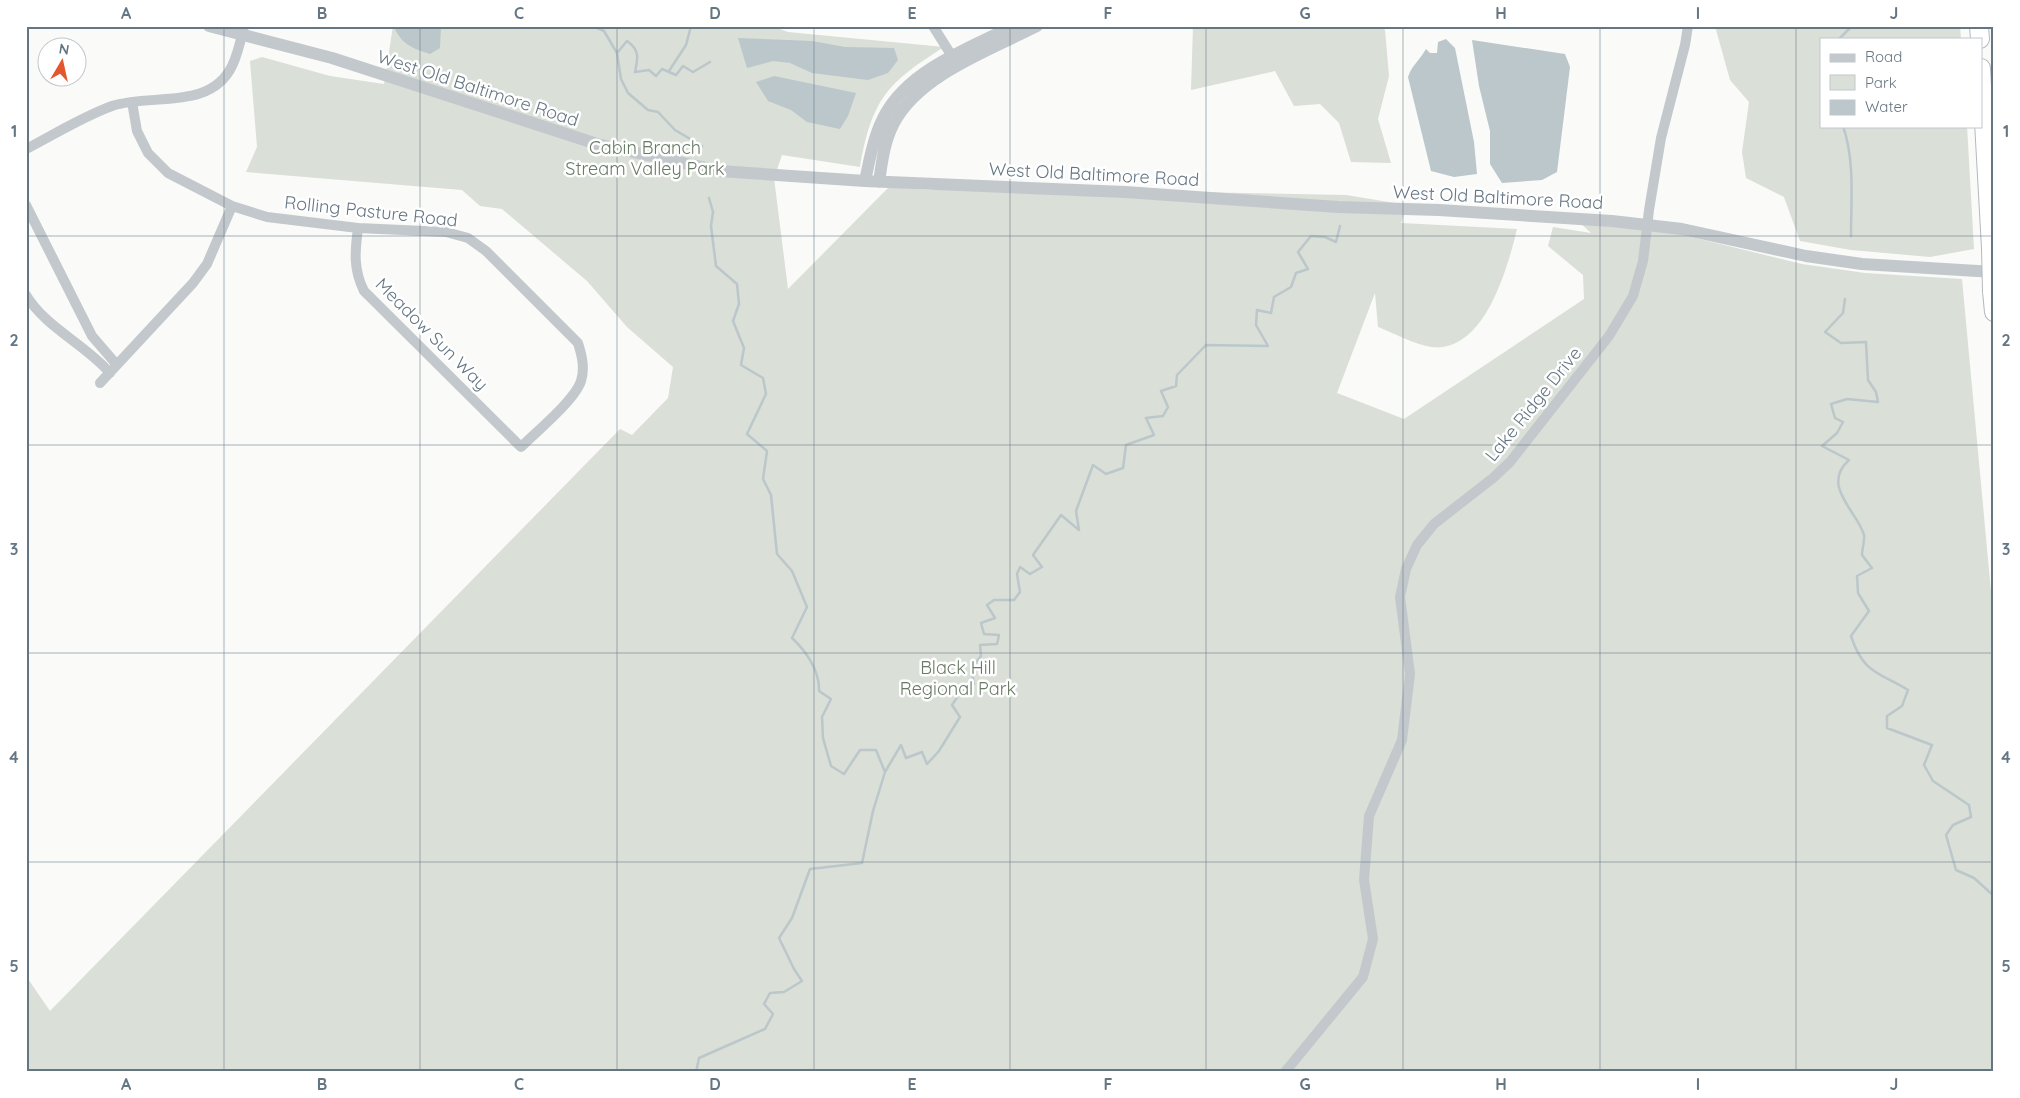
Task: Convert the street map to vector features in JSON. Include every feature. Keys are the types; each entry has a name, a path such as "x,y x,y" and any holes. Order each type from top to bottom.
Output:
{"highway":[{"path":"1982,86 1994,312"}],"street":[{"name":"West Old Baltimore Road","path":"208,26 243,30 541,128 650,157 720,171 865,182 1125,192 1338,207 1496,213 1682,228 1806,256 1862,264 1994,272"},
{"path":"932,26 955,62"},
{"path":"879,182 888,135 900,112 922,89 955,62 1013,26"},
{"path":"865,182 873,144 880,123 890,107 914,80 1037,26"},
{"name":"Lake Ridge Drive","path":"1285,1072 1363,977 1373,939 1364,880 1369,816 1402,740 1410,674 1400,596 1406,569 1424,535 1444,515 1493,478 1510,462 1609,336 1633,296 1643,261 1661,138 1686,45 1688,26"},
{"path":"26,149 111,106 201,94 220,84 232,67 243,30"},
{"name":"Rolling Pasture Road","path":"132,102 137,131 148,153 168,173 232,206 266,217 358,228 446,232 468,238 486,251 578,344 582,358 580,382 574,395 521,447"},
{"path":"26,206 92,336 114,369"},
{"path":"100,383 193,283 207,264 232,206"},
{"name":"Meadow Sun Way","path":"358,228 354,262 357,277 364,291 521,447"},
{"path":"26,295 58,330 114,369"}],"green space":[{"name":"Black Hill Regional Park","path":"393,26 772,26 788,32 944,47 909,71 885,95 870,125 860,167 782,155 774,178 788,289 889,187 928,190 1080,190 1346,195 1407,205 1401,223 1517,229 1508,262 1494,299 1472,331 1459,341 1443,347 1427,346 1378,327 1375,293 1337,393 1404,419 1584,299 1583,275 1548,246 1553,227 1591,233 1579,222 1671,232 1802,264 1865,273 1962,279 1994,624 1994,1072 26,1072 26,976 50,1011 620,429 632,435 668,398 673,367 627,327 587,281 502,209 480,206 462,190 246,172 257,147 250,61 262,57 330,76 384,84"},
{"path":"1193,26 1381,26 1385,30 1389,76 1378,119 1391,163 1351,162 1339,123 1320,104 1294,106 1275,71 1191,90"},
{"path":"1715,26 1960,26 1961,38 1820,38 1820,128 1967,128 1974,249 1930,257 1851,250 1800,241 1784,197 1746,178 1742,152 1749,102 1730,80"}],"water":[{"path":"394,26 441,26 440,48 430,54 413,48 400,37"},
{"path":"738,38 812,41 845,47 894,48 898,60 888,73 868,80 812,73 790,63 773,61 747,68"},
{"path":"1446,39 1455,48 1474,142 1477,174 1454,177 1431,171 1408,77 1426,49 1430,53 1437,53 1438,42"},
{"path":"1472,40 1565,54 1570,67 1557,172 1542,180 1502,183 1490,164 1490,131 1479,86"},
{"path":"774,76 856,93 848,116 840,129 807,122 791,110 768,101 756,82"}],"waterway":[{"path":"593,26 604,31 617,53 621,79 628,93 648,110 658,112 675,130 702,146"},
{"path":"669,71 686,45 691,26"},
{"path":"1840,38 1852,26"},
{"path":"617,53 627,41 636,51 637,63 635,72 649,70 656,76 662,69 676,75 683,66 693,72 710,62"},
{"path":"1844,128 1851,167 1851,236"},
{"path":"709,198 713,212 711,226 716,266 737,284 739,304 733,321 744,348 741,365 763,378 766,394 747,434 767,451 763,479 771,495 777,554 792,571 807,607 792,638 815,669 819,691 831,699 822,717 823,738 831,766 844,774 860,750 876,750 885,772"},
{"path":"696,1072 699,1058 765,1029 773,1014 764,1004 770,993 784,992 802,981 779,938 792,918 810,869 862,863 873,811 885,772 901,745 906,758 922,752 927,764 939,751 960,717 952,705 960,693 974,684 971,669 981,656 980,645 997,644 999,635 984,634 981,623 995,618 987,605 994,600 1014,600 1020,592 1017,574 1020,567 1030,574 1042,567 1033,555 1061,515 1079,530 1076,511 1093,465 1106,474 1123,468 1126,445 1154,435 1146,418 1163,416 1168,407 1161,391 1176,386 1177,375 1206,345 1268,346 1256,325 1257,310 1271,313 1274,297 1291,287 1296,273 1308,269 1298,252 1311,236 1325,237 1336,242 1340,226"},
{"path":"1845,299 1843,313 1825,332 1841,343 1866,342 1868,380 1876,392 1878,402 1847,399 1831,404 1835,418 1843,422 1837,433 1822,446 1849,460 1841,470 1838,479 1839,489 1864,535 1862,555 1872,568 1857,576 1858,593 1869,611 1851,636 1866,665 1908,690 1902,706 1887,716 1887,728 1932,745 1924,765 1933,781 1969,805 1971,817 1953,825 1946,835 1956,870 1974,878 1994,896"}],"park label":[{"name":"Cabin Branch Stream Valley Park","path":"645,157"}]}
